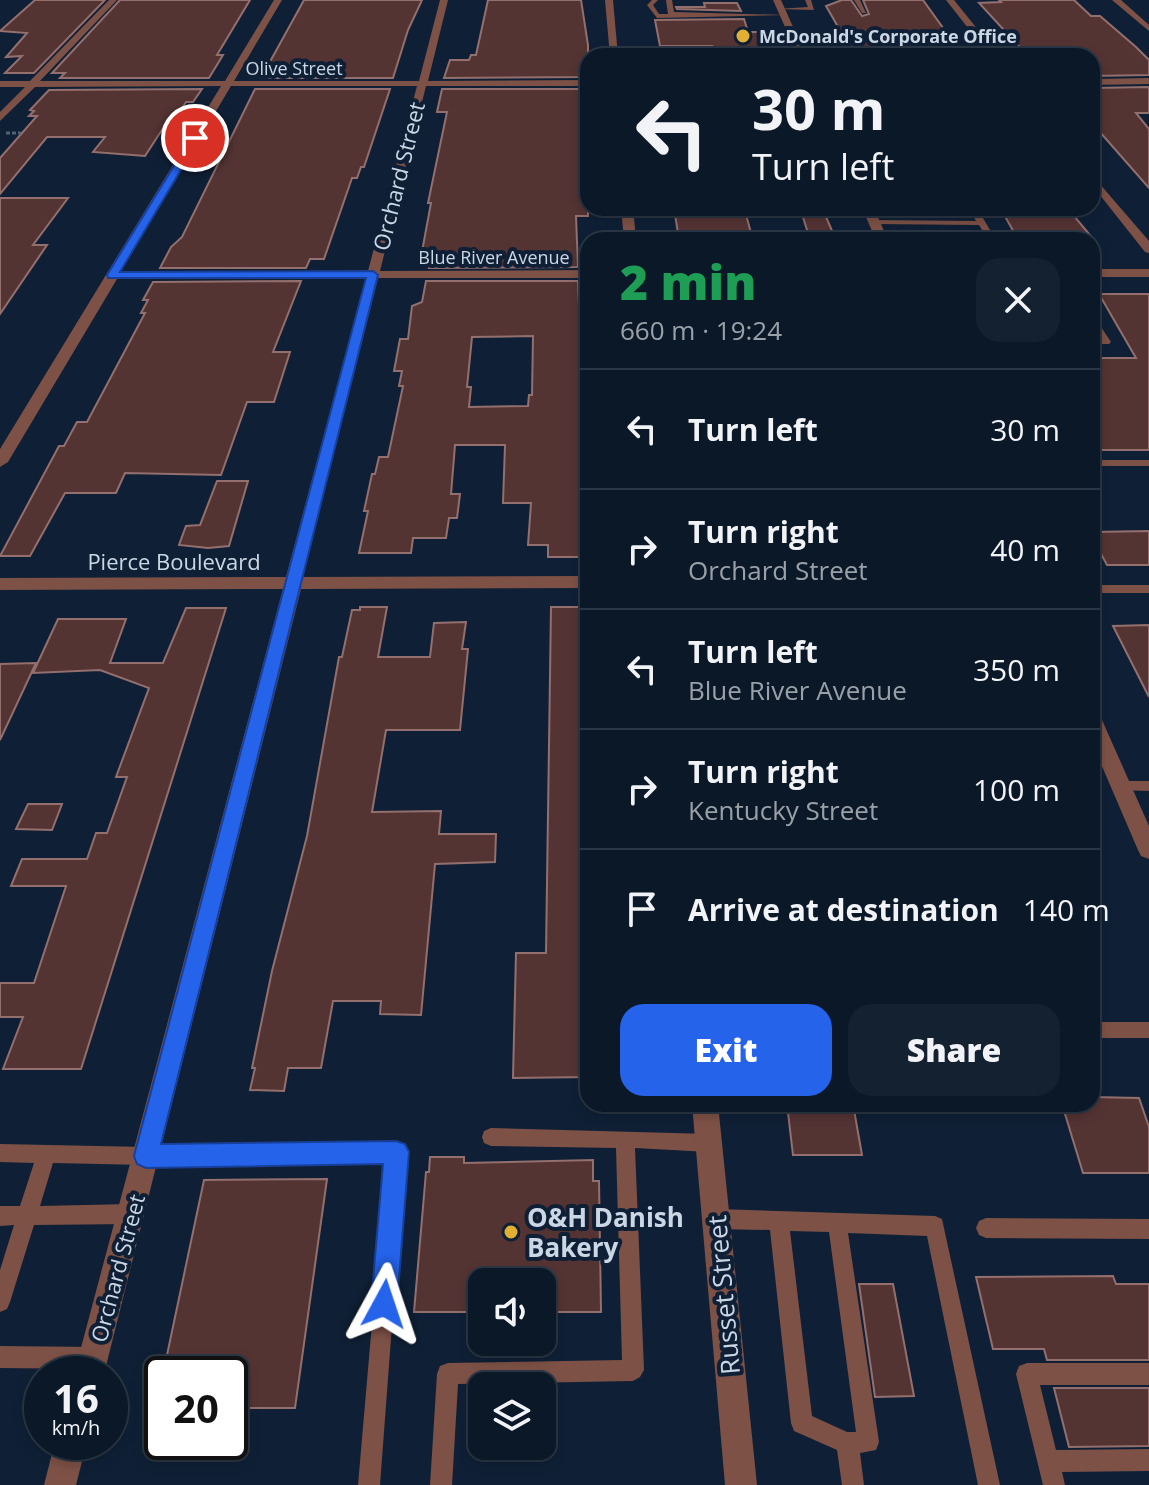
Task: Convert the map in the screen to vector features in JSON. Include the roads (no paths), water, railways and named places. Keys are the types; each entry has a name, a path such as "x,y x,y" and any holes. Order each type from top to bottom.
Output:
{"street":[{"path":"0,118 113,0"},
{"path":"0,462 278,0"},
{"name":"Orchard Street","path":"94,1356 444,0"},
{"path":"609,0 613,48"},
{"path":"950,0 989,48"},
{"path":"1116,0 1149,29"},
{"path":"781,8 798,48"},
{"path":"1100,82 1149,81"},
{"name":"Olive Street","path":"0,84 580,83"},
{"path":"1100,188 1149,249"},
{"path":"871,216 878,232"},
{"path":"1100,273 1149,273"},
{"name":"Blue River Avenue","path":"112,275 580,274"},
{"name":"Pierce Boulevard","path":"0,584 580,582"},
{"path":"1100,738 1149,850"},
{"name":"Russet Street","path":"706,1112 741,1485"},
{"path":"60,1485 66,1460"}],"lane":[{"path":"655,2 668,0 670,13"},
{"path":"655,2 651,10 657,16 765,15 781,8 812,9 808,0"},
{"path":"857,0 864,12"},
{"path":"655,2 659,9 670,13 765,15"},
{"path":"708,43 710,48"},
{"path":"978,216 987,232"},
{"path":"874,222 982,223"},
{"path":"1100,463 1149,463"},
{"path":"1100,589 1149,589"},
{"path":"1121,786 1149,786"},
{"path":"1100,1030 1149,1030"},
{"path":"491,1137 709,1143"},
{"path":"441,1485 448,1374 633,1370 625,1139"},
{"path":"0,1153 146,1156 396,1152 369,1485"},
{"path":"0,1302 46,1154"},
{"path":"0,1216 131,1214"},
{"path":"716,1219 935,1226 989,1485"},
{"path":"779,1221 802,1423 847,1443 868,1442 837,1223"},
{"path":"986,1228 1149,1229"},
{"path":"0,1357 24,1359"},
{"path":"1054,1485 1027,1374 1149,1374"},
{"path":"847,1443 853,1485"},
{"path":"1047,1461 1149,1460"}],"place":[{"name":"McDonald's Corporate Office","path":"743,36"},
{"name":"O&H Danish Bakery","path":"511,1232"}]}
